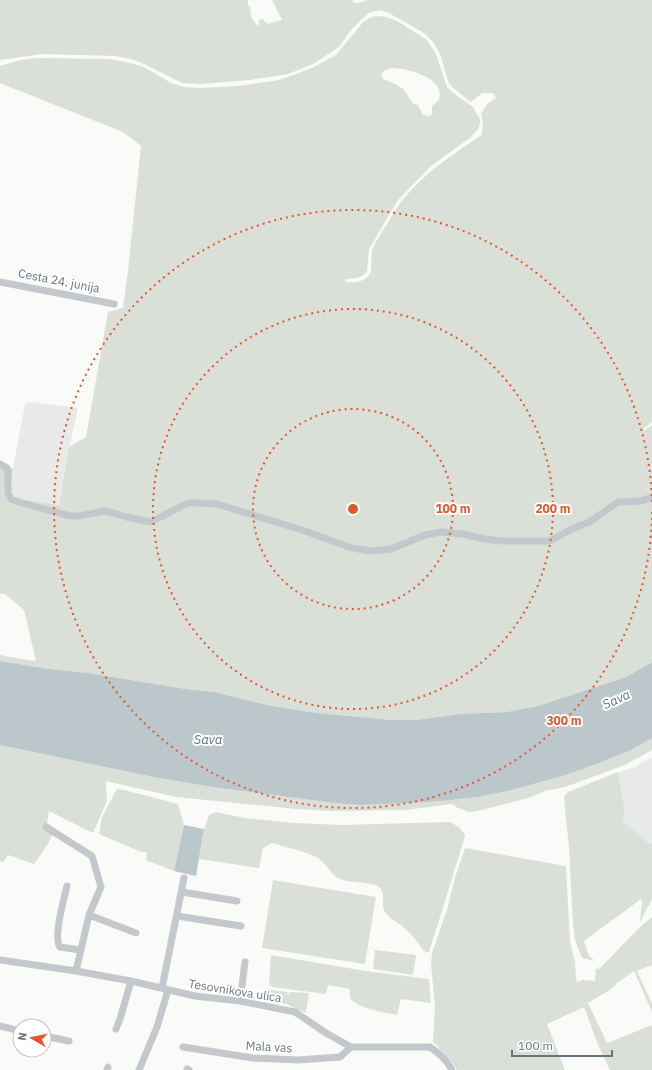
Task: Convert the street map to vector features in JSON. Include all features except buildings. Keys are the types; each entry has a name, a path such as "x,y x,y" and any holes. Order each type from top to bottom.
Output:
{"street":[{"name":"Cesta 24. junija","path":"0,282 114,304"},
{"path":"1,464 7,468 8,493 11,499 70,516 79,516 104,511 126,518 151,522 188,503 211,504 302,530 352,548 371,551 391,549 431,534 441,532 503,541 545,542 591,521 618,502 641,501 652,497"},
{"path":"46,827 92,856 101,887 89,916 76,971"},
{"path":"139,1070 157,1027 184,878"},
{"path":"67,886 62,904 57,940 60,947 80,950"},
{"path":"182,892 237,901"},
{"path":"89,916 136,933"},
{"path":"177,916 241,926"},
{"name":"Tesovnikova ulica","path":"0,960 76,971 131,981 195,996 240,1001 295,1012 326,1034 351,1047 430,1047 449,1064 452,1070"},
{"path":"240,1001 245,962"},
{"path":"116,1029 131,981"},
{"path":"0,1026 12,1029"},
{"path":"52,1038 69,1041"},
{"name":"Mala vas","path":"183,1047 253,1058 298,1060 340,1057 351,1047"}],"shaded area":[{"path":"0,0 248,0 252,18 259,26 259,20 263,19 267,24 282,20 272,0 352,0 353,2 358,3 367,0 652,0 652,422 643,429 644,431 652,425 652,662 626,677 538,706 507,712 460,714 416,720 392,720 317,713 272,706 214,692 0,661 0,655 36,661 24,610 5,594 0,594 0,466 13,468 10,492 13,498 59,505 69,447 86,437 108,312 123,308 141,146 123,132 0,83 0,66 20,60 38,58 110,59 144,67 171,83 184,87 200,88 239,86 279,80 314,67 336,55 364,21 372,17 387,17 399,22 427,40 436,54 447,87 472,106 480,119 480,124 478,129 471,137 431,166 398,200 369,249 367,272 358,278 346,279 345,282 357,282 368,277 371,269 372,251 396,210 428,174 454,153 482,135 483,123 481,114 487,104 496,98 493,93 482,93 471,102 452,87 448,81 440,54 433,42 424,33 389,13 380,10 369,13 351,30 339,47 313,64 288,74 250,80 202,84 182,83 132,59 116,56 43,54 0,60","holes":["397,68 420,74 434,82 440,94 437,102 432,106 432,113 430,116 423,115 418,105 413,103 405,91 398,85 382,78 381,75 385,70"]},
{"path":"31,402 78,408 59,505 13,498 10,492 25,404"},
{"path":"652,738 652,750 625,765 565,787 545,791 528,798 482,810 469,812 451,804 406,810 334,811 296,809 176,797 106,781 107,801 93,833 49,811 47,823 55,829 48,844 34,864 8,855 3,862 0,861 0,745 153,777 212,787 360,805 442,801 478,797 508,791 566,775 599,763 631,750"},
{"path":"652,757 652,844 647,842 623,821 625,813 618,772 635,767"},
{"path":"618,772 625,813 623,821 647,842 652,844 652,899 640,922 641,899 584,941 589,956 595,961 582,958 575,940 569,847 564,799 568,792"},
{"path":"117,789 178,804 184,825 174,871 146,860 147,853 99,834 102,817"},
{"path":"216,812 245,818 294,823 342,825 450,822 459,827 465,835 464,840 429,952 423,950 416,940 401,925 385,912 383,906 383,892 379,887 376,885 350,882 340,879 334,875 321,860 314,856 272,843 263,848 259,868 199,859 204,829 209,815"},
{"path":"465,848 566,866 570,942 575,961 577,982 583,980 595,981 596,968 599,969 641,926 652,917 652,965 637,971 652,1004 652,1012 634,971 610,990 588,1003 607,1043 652,1025 652,1070 610,1070 598,1045 584,1007 547,1024 565,1070 457,1070 433,1042 435,1005 431,964 432,953 447,910 455,878"},
{"path":"273,880 376,897 365,964 262,948"},
{"path":"375,950 416,955 413,975 373,969"},
{"path":"271,955 365,971 429,979 431,1003 401,999 397,1015 372,1010 359,1005 350,998 350,989 328,985 326,994 272,987 269,983"},
{"path":"271,990 288,992 287,994 289,995 290,992 309,993 306,1013 286,1004 269,1001"}],"water":[{"name":"Sava","path":"0,661 214,692 272,706 317,713 392,720 416,720 460,714 507,712 538,706 626,677 652,662 652,738 631,750 599,763 566,775 508,791 478,797 442,801 360,805 334,803 212,787 153,777 0,745"},
{"path":"184,825 204,829 196,876 174,871"}]}
